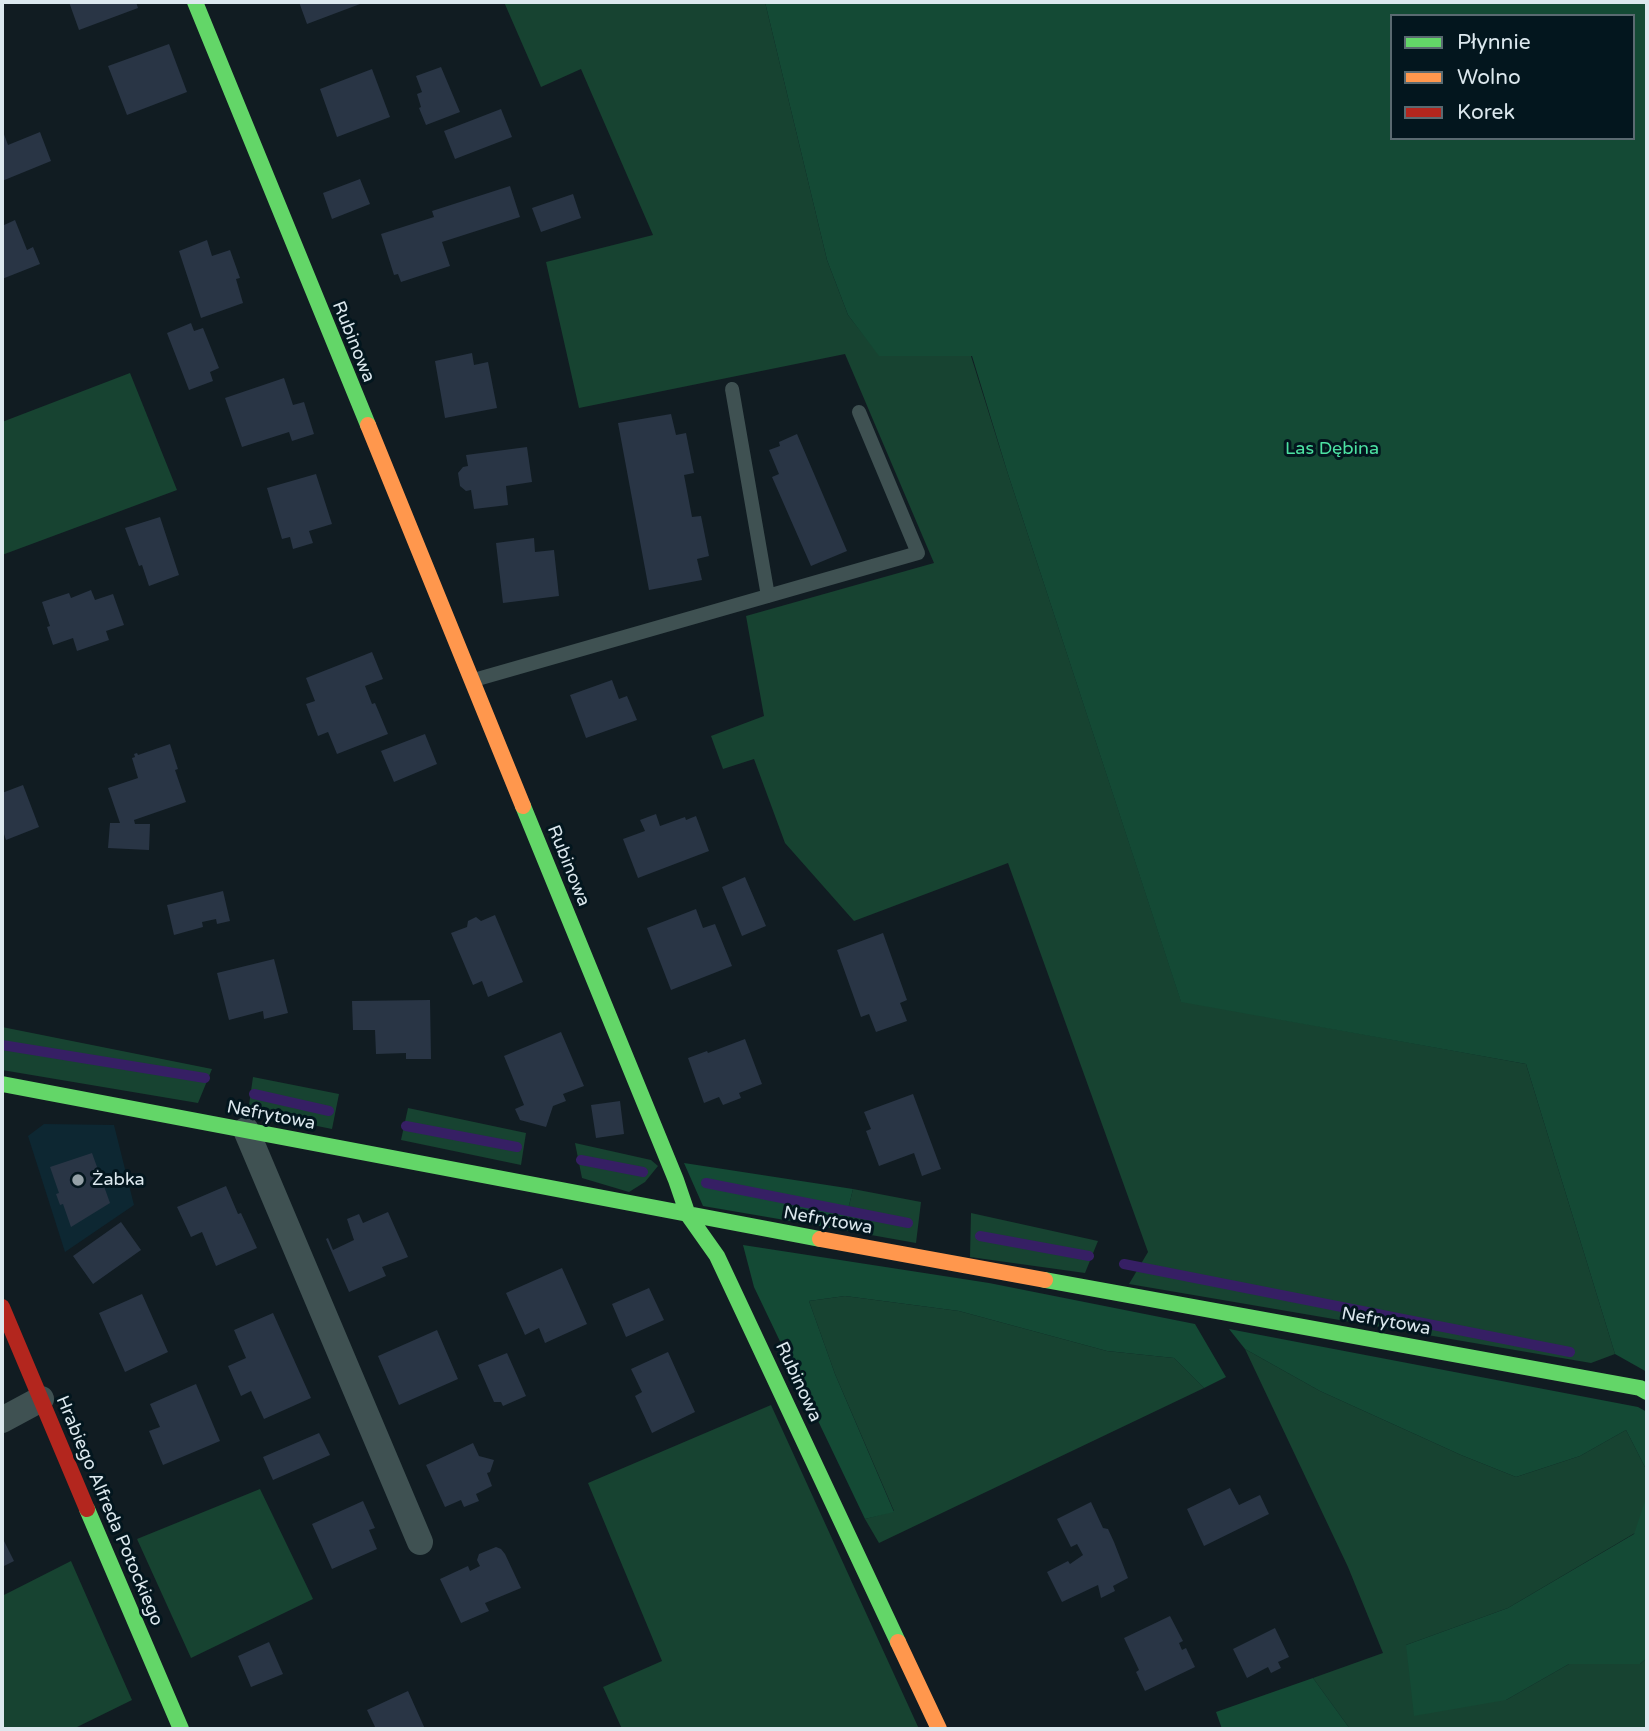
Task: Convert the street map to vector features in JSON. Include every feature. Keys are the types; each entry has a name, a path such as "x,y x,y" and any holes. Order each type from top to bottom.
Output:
{"street":[{"name":"Rubinowa","path":"195,2 688,1215 717,1256 939,1729"},
{"name":"Nefrytowa","path":"2,1084 688,1215 1647,1392"},
{"path":"246,1130 420,1542"},
{"name":"Hrabiego Alfreda Potockiego","path":"2,1307 181,1729"},
{"path":"2,1420 41,1399"}],"lane":[{"path":"732,389 768,596"},
{"path":"471,681 918,553 859,412"}],"shaded area":[{"path":"44,1124 114,1125 134,1205 65,1252 28,1136"}],"green space":[{"path":"504,2 765,2 827,260 848,315 880,356 971,356 1181,1001 1526,1064 1615,1354 1591,1363 1129,1284 1148,1252 1008,863 854,921 785,843 754,759 723,769 711,736 764,716 746,616 934,563 845,354 579,408 546,262 653,235 581,69 541,87"},
{"name":"Las Dębina","path":"765,2 1647,2 1647,1372 1615,1354 1526,1064 1181,1002 972,356 879,356 848,315 827,260"},
{"path":"130,373 177,490 2,555 2,422"},
{"path":"2,1027 212,1069 198,1103 2,1070"},
{"path":"253,1077 339,1094 332,1129 248,1112"},
{"path":"408,1108 526,1133 521,1165 401,1140"},
{"path":"575,1143 651,1160 658,1166 645,1182 629,1192 582,1178"},
{"path":"684,1163 853,1189 843,1230 703,1206"},
{"path":"853,1189 921,1202 916,1243 843,1230"},
{"path":"971,1213 1098,1241 1085,1273 970,1257"},
{"path":"743,1245 989,1283 1195,1324 1226,1377 1204,1388 1174,1358 1107,1351 959,1311 845,1296 809,1301 835,1374 894,1512 865,1519 754,1287"},
{"path":"845,1296 959,1311 1107,1351 1174,1358 1204,1388 879,1543 865,1519 894,1511 835,1374 809,1301"},
{"path":"1229,1329 1638,1407 1647,1412 1647,1471 1626,1430 1580,1456 1516,1477 1320,1391 1245,1349"},
{"path":"1245,1349 1320,1391 1516,1477 1580,1456 1626,1430 1647,1471 1647,1500 1640,1530 1508,1608 1406,1645 1506,1700 1569,1664 1640,1664 1647,1658 1647,1729 1350,1729 1313,1678 1383,1653 1348,1567"},
{"path":"771,1405 919,1729 622,1729 603,1687 662,1661 588,1483"},
{"path":"260,1489 313,1599 191,1658 137,1539"},
{"path":"1647,1495 1647,1658 1640,1664 1569,1664 1506,1700 1414,1716 1406,1645 1508,1608 1634,1534"},
{"path":"71,1561 132,1700 73,1729 2,1729 2,1596"},
{"path":"1313,1678 1350,1729 1222,1729 1216,1712"}],"building":[{"path":"69,2 136,2 138,8 79,30"},
{"path":"299,2 359,2 360,4 307,24"},
{"path":"169,44 187,92 127,115 108,66"},
{"path":"441,67 460,112 426,125 419,108 421,107 417,94 422,92 416,76"},
{"path":"372,69 390,117 337,137 320,89"},
{"path":"501,109 512,137 455,159 444,131"},
{"path":"2,129 8,145 40,132 51,161 2,181"},
{"path":"360,179 370,204 332,219 323,193"},
{"path":"510,186 520,217 442,242 450,266 401,282 398,274 394,275 381,234 434,217 432,211"},
{"path":"573,194 581,218 541,232 532,208"},
{"path":"15,220 27,250 33,247 40,264 2,279 2,226"},
{"path":"207,240 212,256 230,250 240,278 236,279 243,303 201,318 179,251"},
{"path":"191,323 194,331 203,328 219,368 210,372 213,381 189,390 167,333"},
{"path":"472,353 474,365 488,362 497,408 445,418 435,361"},
{"path":"284,378 293,405 304,402 314,434 292,441 289,432 242,447 225,398"},
{"path":"671,414 676,435 686,433 694,473 684,475 692,517 701,516 709,556 697,559 702,580 649,590 618,423"},
{"path":"797,434 847,551 811,566 772,477 779,474 769,450"},
{"path":"527,447 532,482 506,486 508,505 474,509 471,490 466,491 460,486 458,473 468,466 466,455"},
{"path":"316,474 332,524 309,531 313,543 293,549 290,537 282,539 267,488"},
{"path":"160,517 179,575 149,586 125,528"},
{"path":"534,538 535,552 554,550 559,596 503,603 496,543"},
{"path":"91,590 95,600 113,594 124,625 106,631 109,640 77,651 73,638 53,645 42,602 69,593 71,598"},
{"path":"372,652 383,679 365,686 388,734 337,754 328,732 318,736 306,704 315,701 306,678"},
{"path":"612,680 619,699 627,696 637,720 586,738 570,695"},
{"path":"425,734 437,764 394,782 381,751"},
{"path":"170,744 186,802 134,820 135,824 150,824 149,850 108,848 110,823 120,823 108,788 138,778 132,758 135,757 134,754"},
{"path":"23,785 39,827 6,840 2,828 2,793"},
{"path":"656,814 660,826 696,816 709,851 638,878 623,839 645,831 640,820"},
{"path":"745,877 766,926 742,936 722,887"},
{"path":"223,891 230,921 217,924 216,919 202,922 203,927 174,935 167,905"},
{"path":"696,909 703,928 715,924 732,966 671,990 647,928"},
{"path":"495,915 523,982 488,997 482,981 473,985 451,933 467,927 468,921 476,917 481,921"},
{"path":"883,933 907,1000 900,1003 907,1021 876,1032 869,1014 861,1017 837,950"},
{"path":"274,959 288,1013 264,1019 263,1011 229,1020 217,973"},
{"path":"430,1000 431,1059 406,1059 406,1053 376,1054 375,1030 353,1030 352,1001"},
{"path":"561,1032 584,1086 563,1094 566,1101 553,1106 546,1127 520,1120 515,1109 524,1105 504,1056"},
{"path":"745,1039 762,1084 739,1093 741,1098 723,1105 719,1097 704,1103 688,1058"},
{"path":"913,1094 941,1169 922,1176 914,1153 879,1166 866,1131 871,1129 864,1112"},
{"path":"620,1101 624,1134 596,1138 591,1105"},
{"name":"Żabka","path":"92,1153 110,1203 71,1227 63,1204 60,1205 56,1194 59,1193 50,1167"},
{"path":"226,1186 257,1248 216,1266 202,1232 191,1237 177,1207"},
{"path":"388,1212 408,1257 382,1267 386,1276 349,1292 326,1239 328,1238 333,1250 354,1240 347,1219 359,1214 363,1223"},
{"path":"121,1222 141,1250 93,1284 73,1256"},
{"path":"562,1268 587,1324 545,1343 539,1328 525,1335 506,1293"},
{"path":"649,1288 664,1320 626,1337 612,1304"},
{"path":"142,1294 168,1352 125,1372 99,1313"},
{"path":"273,1313 311,1398 264,1419 251,1391 241,1396 228,1366 246,1358 234,1330"},
{"path":"437,1330 458,1379 399,1405 378,1356"},
{"path":"668,1352 695,1412 652,1433 635,1396 642,1392 631,1369"},
{"path":"507,1353 526,1396 503,1406 501,1402 494,1402 478,1365"},
{"path":"196,1384 220,1441 163,1465 149,1431 160,1427 150,1404"},
{"path":"319,1433 330,1455 273,1480 263,1457"},
{"path":"473,1443 479,1456 494,1460 490,1472 487,1473 492,1486 476,1494 479,1501 464,1507 461,1500 445,1507 426,1465"},
{"path":"1230,1488 1239,1505 1260,1495 1269,1514 1204,1546 1187,1509"},
{"path":"363,1501 375,1528 369,1530 377,1549 332,1569 312,1524"},
{"path":"1091,1502 1103,1528 1108,1529 1128,1578 1113,1586 1115,1591 1101,1598 1098,1585 1062,1602 1047,1572 1068,1561 1070,1564 1083,1555 1077,1544 1071,1547 1057,1519"},
{"path":"2,1537 14,1561 2,1567"},
{"path":"496,1547 505,1554 521,1588 485,1603 489,1611 461,1623 440,1579 468,1566 470,1571 480,1566 477,1560 479,1554"},
{"path":"1170,1616 1183,1641 1179,1643 1182,1650 1186,1648 1195,1667 1145,1691 1136,1672 1139,1670 1124,1638"},
{"path":"1275,1628 1289,1657 1278,1662 1281,1668 1271,1673 1268,1667 1247,1678 1233,1649"},
{"path":"269,1642 283,1674 251,1687 238,1656"},
{"path":"408,1691 425,1729 376,1729 367,1710"}],"waterway":[{"path":"2,1045 205,1078"},
{"path":"254,1094 329,1111"},
{"path":"406,1126 517,1147"},
{"path":"581,1160 643,1172"},
{"path":"706,1183 908,1223"},
{"path":"980,1236 1089,1256"},
{"path":"1124,1264 1570,1352"}],"traffic: fast":[{"path":"195,2 368,425"},
{"path":"523,806 688,1215 717,1256 898,1642"},
{"path":"2,1084 820,1239"},
{"path":"1045,1280 1640,1388 1647,1392"},
{"path":"87,1509 181,1729"}],"traffic: slow":[{"path":"368,425 523,806"},
{"path":"820,1239 1045,1280"},
{"path":"898,1642 939,1729"}],"traffic: jam":[{"path":"2,1307 87,1509"}],"place":[{"name":"Żabka","path":"78,1180"}]}
